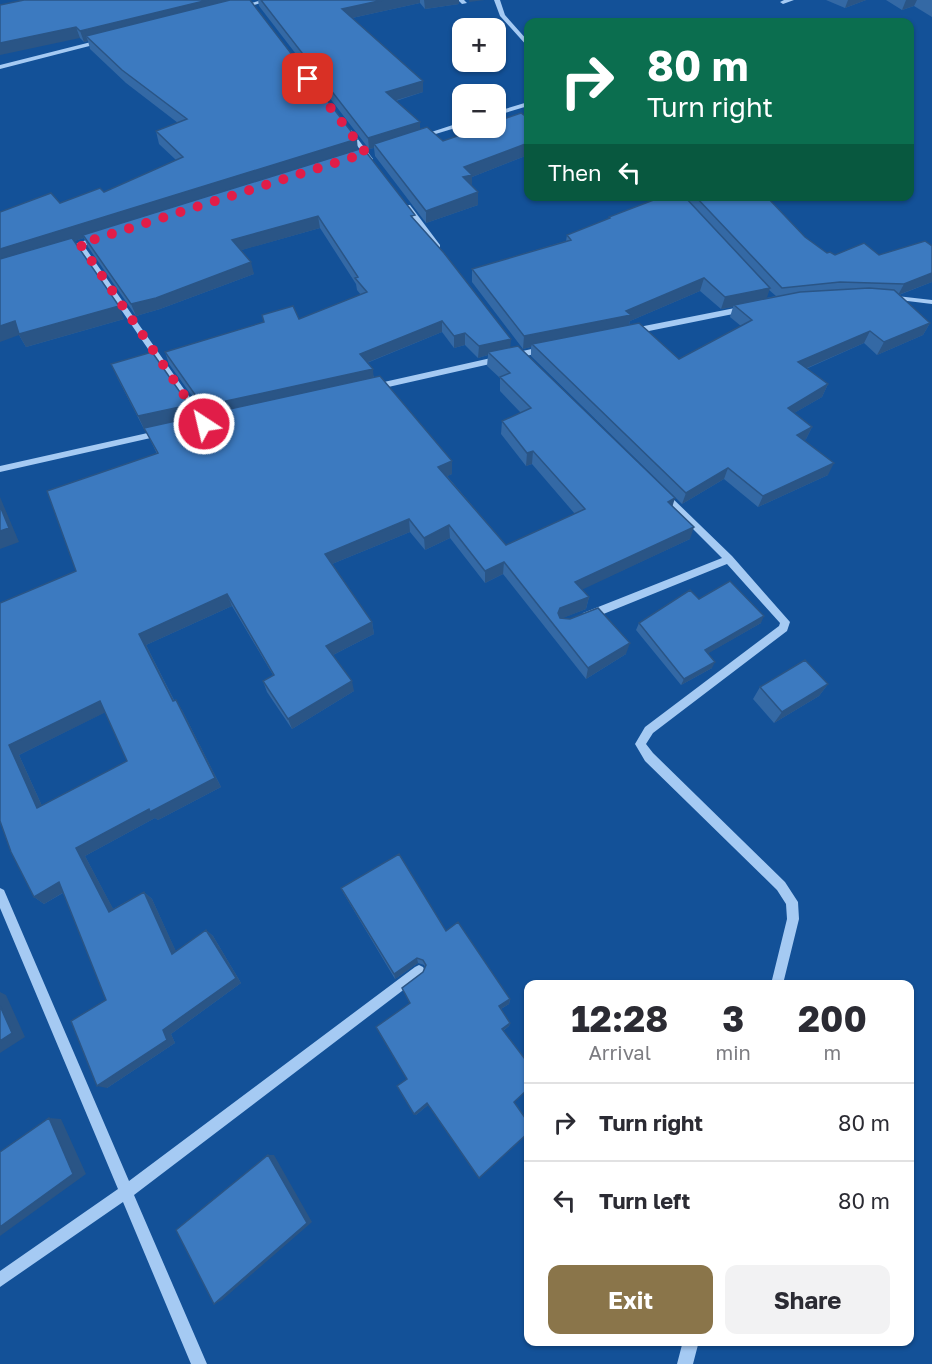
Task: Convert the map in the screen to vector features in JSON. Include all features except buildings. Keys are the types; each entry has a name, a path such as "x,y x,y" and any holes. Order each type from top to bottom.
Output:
{"street":[{"path":"231,10 249,2 269,0"},
{"path":"497,0 502,15 524,40"},
{"path":"783,2 791,0"},
{"path":"249,2 258,14"},
{"path":"0,67 112,39"},
{"path":"506,111 524,105"},
{"path":"344,125 379,170"},
{"path":"408,140 452,127"},
{"path":"355,156 376,150"},
{"path":"405,204 441,251"},
{"path":"57,252 102,237"},
{"path":"80,244 204,424"},
{"path":"886,297 932,302"},
{"path":"622,334 753,308"},
{"path":"513,345 528,363"},
{"path":"365,389 554,348"},
{"path":"193,426 216,421"},
{"path":"0,469 170,431"},
{"path":"654,485 729,559 785,622 783,628 649,730 640,744 649,757 781,886 792,902 793,919 778,980"},
{"path":"574,621 729,559"},
{"path":"0,894 199,1364"},
{"path":"0,1280 126,1192 419,971"},
{"path":"685,1364 690,1346"}],"route":[{"path":"204,424 80,244 366,153 308,79"}]}
